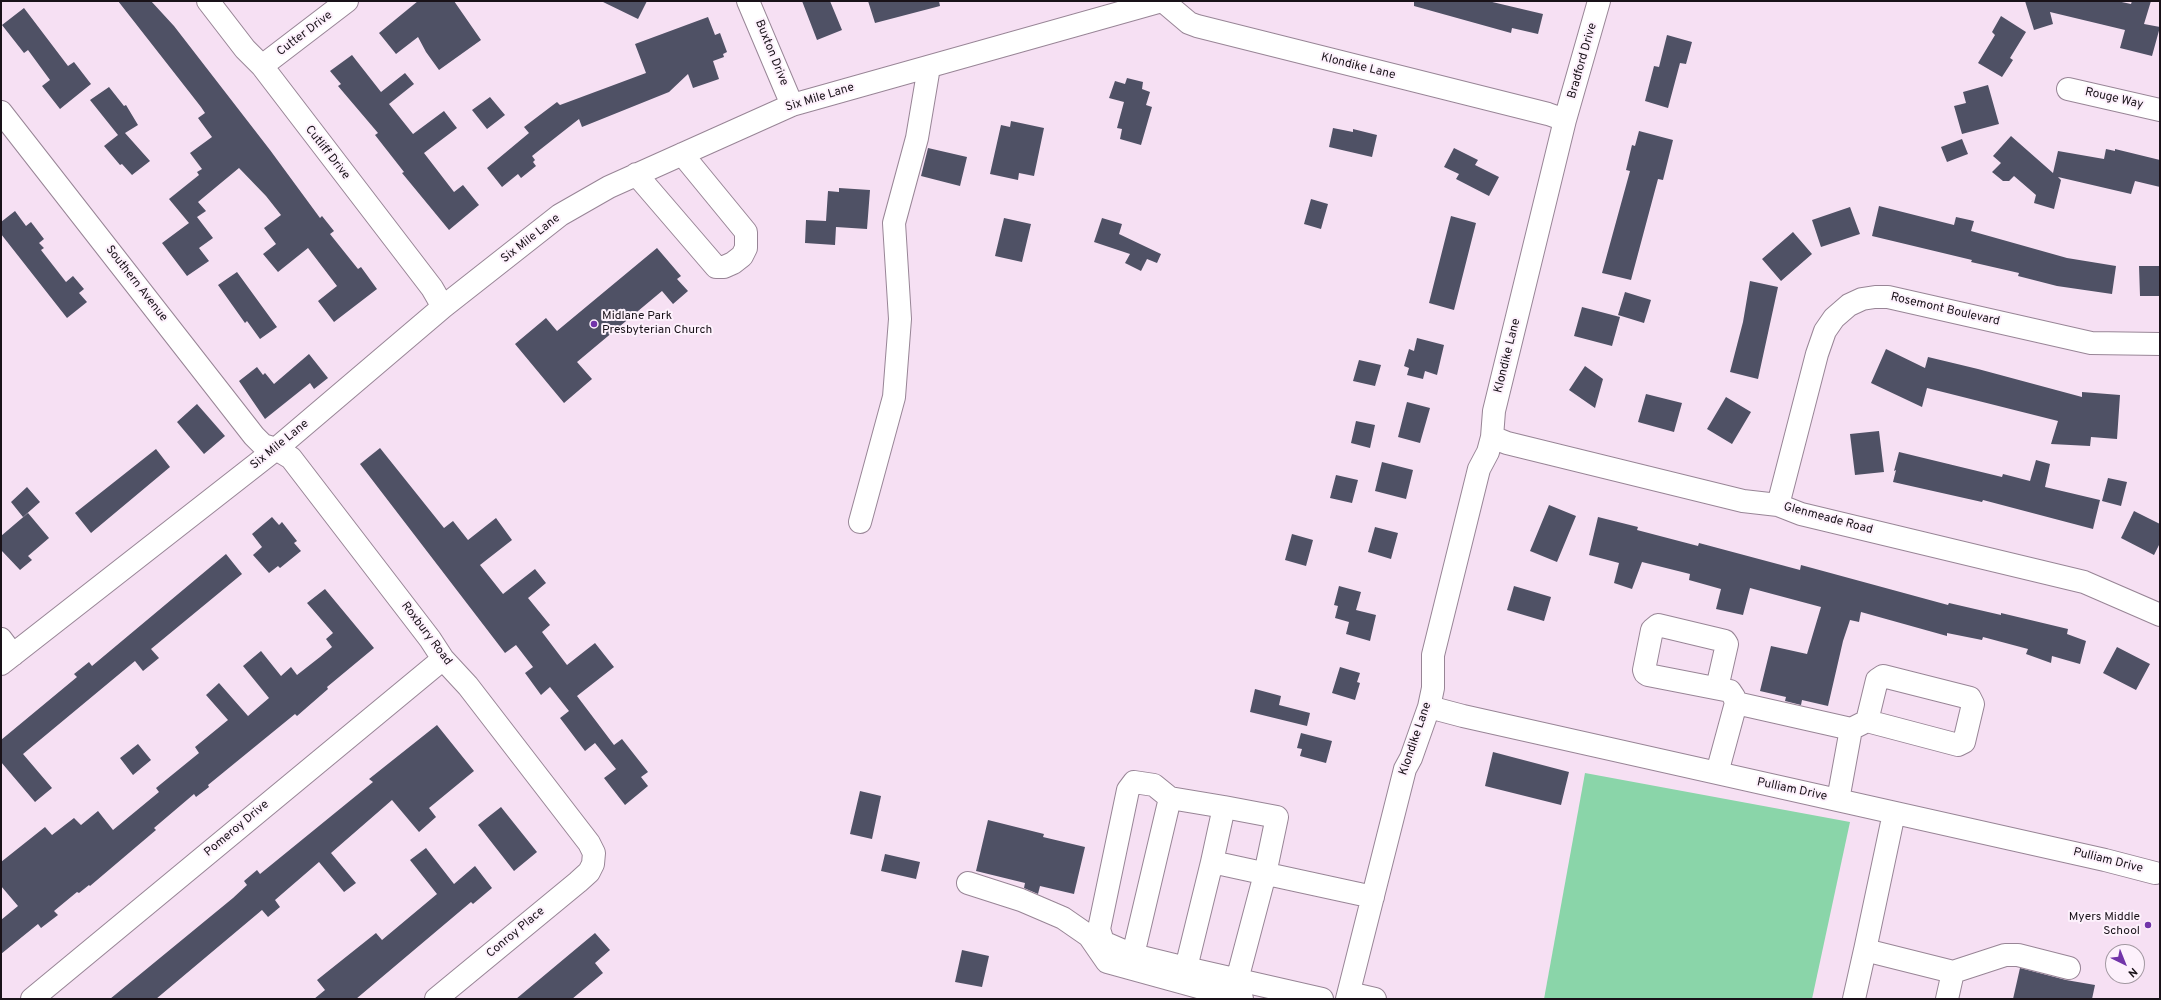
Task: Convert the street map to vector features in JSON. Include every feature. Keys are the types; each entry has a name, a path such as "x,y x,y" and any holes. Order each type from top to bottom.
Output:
{"street":[{"name":"Cutliff Drive","path":"208,1 245,49 262,66 432,288 444,307"},
{"name":"Cutter Drive","path":"262,66 348,1"},
{"name":"Buxton Drive","path":"748,1 792,105"},
{"name":"Six Mile Lane","path":"5,653 276,449 420,329 444,307 560,216 609,187 792,105 1162,1"},
{"name":"Klondike Lane","path":"1162,1 1189,23 1197,26 1540,112 1565,120 1494,411 1492,437 1488,452 1479,469 1433,655 1433,688 1430,707 1411,758 1405,769 1348,996"},
{"name":"Bradford Drive","path":"1565,120 1599,1"},
{"path":"860,522 894,397 900,319 894,223 918,138 929,66"},
{"name":"Rouge Way","path":"2068,89 2160,110"},
{"name":"Southern Avenue","path":"1,112 254,436 263,445 276,449"},
{"path":"636,174 716,267 724,267 733,263 742,256 746,248 746,232 682,154"},
{"name":"Rosemont Boulevard","path":"1778,505 1817,354 1825,331 1834,318 1849,305 1862,299 1888,297 2091,343 2160,344"},
{"name":"Glenmeade Road","path":"1492,437 1507,443 1744,500 1778,505 1801,514 2084,582 2160,615"},
{"name":"Roxbury Road","path":"276,449 291,458 430,638 443,659 468,686 589,843 594,853 593,864"},
{"name":"Pomeroy Drive","path":"32,999 443,659"},
{"path":"1736,703 1859,725 1958,745 1964,742 1973,704 1970,698 1883,676 1878,680 1859,725 1838,800"},
{"path":"1717,688 1730,691 1736,703 1717,773"},
{"name":"Pulliam Drive","path":"1430,707 1463,716 2105,860 2158,875"},
{"path":"1134,782 1154,785 1170,798 1277,817 1240,989 1186,968 1133,955 1103,942 1099,929 1128,790 1134,782"},
{"path":"1133,955 1170,798"},
{"path":"1186,968 1224,807"},
{"path":"1854,999 1894,812"},
{"path":"1212,862 1373,896"},
{"name":"Conroy Place","path":"436,999 578,882 589,872 593,864"},
{"path":"968,883 1021,900 1063,918 1089,936 1107,962 1240,989 1322,999"},
{"path":"1865,950 1953,972 2005,955 2018,955 2069,968"},
{"path":"1947,999 1953,972"},
{"path":"1348,996 1375,999"}],"green space":[{"path":"1585,773 1850,822 1812,999 1544,999"}],"building":[{"path":"118,1 151,1 174,26 270,150 320,218 322,216 334,231 330,234 358,269 361,267 377,289 334,322 318,301 337,286 308,248 278,272 263,254 276,244 264,228 281,215 266,196 239,168 198,202 206,211 197,217 213,238 199,248 209,261 187,276 162,243 189,223 169,199 199,175 197,172 202,169 190,153 212,137 198,118 205,113 201,107"},
{"path":"418,1 454,1 481,40 439,70 426,52 418,37 396,54 379,33"},
{"path":"601,1 647,1 638,19"},
{"path":"802,1 830,1 842,30 817,40"},
{"path":"868,1 939,1 940,6 875,23"},
{"path":"1414,1 1488,1 1543,14 1538,34 1512,28 1511,33 1414,6"},
{"path":"2025,1 2117,1 2131,4 2132,1 2151,1 2144,24 2160,27 2152,56 2120,48 2125,30 2050,12 2053,24 2034,30"},
{"path":"24,8 68,66 74,62 91,84 60,109 42,86 50,80 28,50 24,53 2,25"},
{"path":"2001,16 2026,32 2010,58 2013,60 2002,77 1978,63 1995,35 1992,32"},
{"path":"708,17 715,35 720,33 727,52 723,54 724,57 713,61 719,79 693,88 688,74 669,92 582,127 579,119 532,156 535,160 533,162 536,166 521,178 518,174 502,187 487,168 529,133 524,127 557,102 560,105 646,73 635,44"},
{"path":"1667,35 1692,42 1686,64 1680,63 1668,108 1645,101 1654,66 1659,67"},
{"path":"352,55 381,92 405,73 414,84 389,104 413,134 444,111 457,128 424,153 454,192 463,185 479,205 449,230 402,173 404,172 375,135 378,133 338,86 341,84 330,71"},
{"path":"1127,78 1143,82 1142,89 1150,92 1146,105 1152,107 1141,145 1120,139 1122,129 1117,128 1124,102 1109,98 1115,81 1125,84"},
{"path":"1988,85 1999,124 1962,134 1954,106 1966,103 1963,92"},
{"path":"109,87 124,106 126,105 138,125 125,133 150,161 132,175 122,164 120,165 104,146 118,135 90,100"},
{"path":"490,97 505,115 487,129 472,110"},
{"path":"1011,121 1044,128 1034,176 1019,173 1018,180 990,174 1001,125 1010,127"},
{"path":"1333,128 1353,132 1353,129 1377,135 1372,157 1329,147"},
{"path":"1639,131 1673,140 1663,180 1658,179 1631,280 1602,273 1630,171 1626,170 1632,145 1635,146"},
{"path":"2011,136 2053,173 2058,151 2104,159 2106,149 2115,151 2115,149 2160,160 2160,187 2135,181 2131,194 2058,177 2061,180 2054,209 2034,203 2036,195 2014,176 2009,181 2003,181 1992,172 2001,163 1993,156"},
{"path":"1962,139 1968,154 1947,162 1941,147"},
{"path":"928,148 967,157 960,186 921,176"},
{"path":"1454,148 1478,160 1475,165 1499,177 1489,196 1456,179 1459,174 1444,167"},
{"path":"839,188 870,190 867,229 836,227 835,245 805,243 806,220 826,221 828,191 839,192"},
{"path":"1311,199 1328,204 1321,229 1304,224"},
{"path":"1879,206 1954,225 1956,217 1974,221 1971,231 2067,258 2116,266 2112,294 2057,286 2018,276 2019,273 1971,262 1972,260 1872,236"},
{"path":"1850,207 1860,234 1821,247 1812,220"},
{"path":"15,211 26,226 31,222 44,239 39,243 44,248 41,250 66,282 73,276 84,289 79,293 87,302 67,318 1,234 1,222"},
{"path":"1451,216 1476,223 1454,310 1429,303"},
{"path":"1004,218 1031,224 1022,262 995,256"},
{"path":"1102,218 1122,224 1119,234 1161,254 1157,263 1147,259 1141,271 1125,263 1130,254 1094,242"},
{"path":"1793,232 1812,254 1781,281 1762,259"},
{"name":"Midlane Park Presbyterian Church","path":"657,248 681,276 677,279 688,291 673,304 662,291 577,362 592,379 564,403 515,344 546,318 557,331"},
{"path":"2139,266 2160,266 2160,296 2140,296"},
{"path":"237,272 277,327 260,339 247,321 245,323 218,285"},
{"path":"1750,281 1778,287 1758,379 1730,372 1743,322"},
{"path":"1625,292 1651,300 1644,323 1618,315"},
{"path":"1582,307 1620,317 1612,346 1574,336"},
{"path":"1417,338 1444,345 1437,375 1425,371 1423,379 1407,375 1409,368 1404,366 1409,349 1414,351"},
{"path":"1886,349 1925,368 1928,357 2082,397 2082,392 2120,395 2117,439 2091,437 2090,446 2051,444 2058,421 1927,388 1922,407 1871,383"},
{"path":"309,354 328,378 314,389 310,383 265,419 239,381 257,367 263,375 265,373 274,384"},
{"path":"1359,360 1381,365 1375,386 1353,381"},
{"path":"1585,366 1603,379 1595,408 1569,390"},
{"path":"1646,394 1682,403 1674,432 1638,422"},
{"path":"1726,397 1751,412 1732,444 1707,429"},
{"path":"1407,402 1430,408 1420,443 1398,437"},
{"path":"197,404 225,436 204,454 177,422"},
{"path":"1356,421 1375,425 1370,448 1351,443"},
{"path":"1879,431 1884,472 1855,475 1850,434"},
{"path":"380,448 444,528 453,521 468,540 496,518 512,540 480,565 503,594 535,569 546,583 528,598 550,625 542,632 567,665 595,643 614,667 577,696 614,745 622,739 648,772 641,777 648,786 625,805 604,778 616,769 595,743 585,751 560,718 569,711 550,687 541,695 525,673 533,667 516,645 505,653 360,464"},
{"path":"156,449 170,467 91,533 75,513"},
{"path":"1899,452 2002,477 2003,474 2030,481 2036,460 2050,464 2045,487 2100,500 2093,529 1983,500 1982,502 1893,482"},
{"path":"1382,462 1413,470 1406,499 1375,491"},
{"path":"1336,475 1358,480 1352,503 1330,498"},
{"path":"2108,478 2127,482 2121,506 2102,501"},
{"path":"27,487 40,502 23,517 11,502"},
{"path":"1549,505 1576,516 1557,562 1530,551"},
{"path":"2134,511 2160,524 2160,543 2154,555 2121,538"},
{"path":"28,513 49,538 28,556 32,560 20,570 1,550 1,536"},
{"path":"272,517 279,525 282,522 297,541 294,543 301,551 280,568 278,566 269,573 253,555 262,547 252,534"},
{"path":"1598,517 1638,527 1637,530 1698,546 1699,543 1800,570 1801,565 1948,605 1949,603 2001,615 2001,613 2068,629 2067,634 2086,641 2080,664 2052,656 2051,663 2026,654 2028,649 1983,637 1982,640 1947,633 1947,636 1861,612 1859,622 1850,620 1843,641 1828,706 1802,700 1801,705 1785,701 1786,697 1760,691 1771,646 1807,654 1821,607 1750,588 1743,615 1716,609 1721,589 1689,580 1690,574 1642,562 1632,589 1614,583 1619,563 1589,555"},
{"path":"1375,527 1398,533 1391,559 1368,552"},
{"path":"1292,534 1313,540 1306,566 1285,560"},
{"path":"226,554 242,574 151,649 159,658 143,671 135,661 23,754 52,788 35,802 1,762 1,740 77,677 74,674 89,662 92,666"},
{"path":"1339,586 1361,592 1356,610 1376,615 1370,641 1346,634 1349,622 1335,618 1338,606 1334,605"},
{"path":"1514,586 1551,597 1544,621 1507,610"},
{"path":"325,589 374,648 327,687 328,689 297,716 295,714 208,785 209,787 196,797 194,794 154,828 156,830 90,886 89,885 79,893 77,892 54,911 58,915 41,928 38,924 1,954 1,920 18,906 1,886 1,862 45,827 52,835 74,818 81,825 98,811 113,830 159,792 156,788 199,753 195,747 228,720 206,695 219,683 248,716 269,698 243,666 261,651 281,676 291,667 297,675 332,647 326,639 333,633 307,603"},
{"path":"2117,647 2150,664 2136,690 2103,673"},
{"path":"1340,667 1360,673 1357,682 1360,683 1355,700 1332,693"},
{"path":"1255,689 1281,696 1279,705 1310,713 1307,726 1250,712"},
{"path":"437,725 474,771 429,808 436,817 419,832 392,800 331,853 356,883 344,892 319,862 275,900 280,907 268,917 262,910 156,999 110,999 233,898 247,885 244,881 257,870 260,874 373,782 369,779"},
{"path":"1301,733 1332,741 1326,763 1300,756 1302,749 1297,748"},
{"path":"138,744 151,760 133,775 120,758"},
{"path":"1493,752 1569,772 1561,805 1485,786"},
{"path":"860,791 881,796 872,839 850,834"},
{"path":"501,807 537,852 514,871 478,825"},
{"path":"988,820 1044,834 1043,837 1085,847 1074,894 1040,886 1038,894 1024,888 1025,883 976,871"},
{"path":"426,848 454,884 475,866 492,888 473,904 471,902 356,999 314,999 325,990 317,980 376,933 382,940 437,894 410,860"},
{"path":"885,854 920,862 916,879 881,871"},
{"path":"595,933 610,950 595,963 603,973 572,999 516,999"},
{"path":"962,950 989,956 982,987 955,982"},
{"path":"2020,968 2066,980 2095,985 2092,999 2013,999"}],"place":[{"name":"Midlane Park Presbyterian Church","path":"594,324"},
{"name":"Myers Middle School","path":"2148,925"}]}
